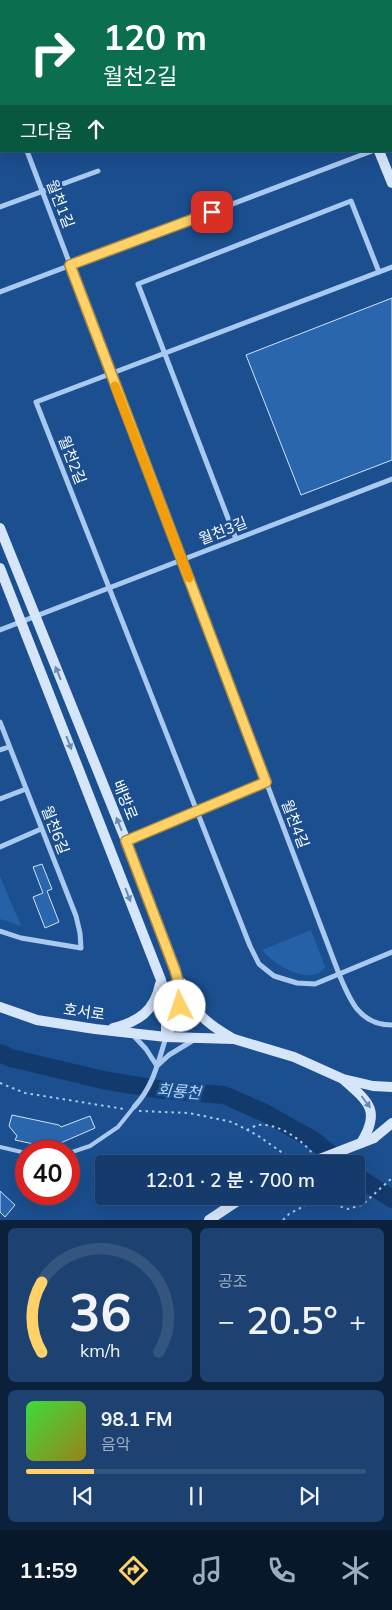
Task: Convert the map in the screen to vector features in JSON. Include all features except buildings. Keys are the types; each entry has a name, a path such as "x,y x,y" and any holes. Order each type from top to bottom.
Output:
{"street":[{"name":"월천1길","path":"26,152 70,265"},
{"path":"0,292 369,152"},
{"path":"379,152 392,183"},
{"path":"0,207 98,171"},
{"path":"236,539 138,284 351,201 379,272"},
{"name":"월천4길","path":"70,265 339,974 360,1014 381,1025 392,1025"},
{"name":"월천2길","path":"339,974 314,984 297,983 274,976 259,964 250,946 36,402 392,267"},
{"name":"월천3길","path":"0,630 392,479"},
{"name":"배방로","path":"0,528 126,841 174,968 180,988 180,1006 166,1037"},
{"name":"배방로","path":"0,568 161,980 166,1000 166,1037"},
{"name":"월천6길","path":"0,722 76,916 81,948 21,938 0,931"},
{"path":"0,750 9,746"},
{"path":"126,841 266,782"},
{"path":"0,799 26,789"},
{"path":"0,846 41,829"},
{"path":"339,974 392,952"},
{"path":"174,968 195,1010 213,1027 234,1040 294,1057 343,1079 373,1086 392,1087"},
{"path":"106,1030 130,1024 148,1011 158,996 161,980"},
{"name":"호서로","path":"0,1007 37,1020 106,1030 166,1037 234,1040"},
{"path":"131,1033 146,1049 157,1066"},
{"path":"133,1109 144,1096 153,1080 166,1037"},
{"path":"157,1066 185,1044 198,1038"},
{"path":"343,1079 359,1093 371,1108 371,1134"},
{"path":"326,1155 361,1143 371,1134 392,1122"},
{"path":"371,1134 392,1128"},
{"path":"209,1220 232,1205"}],"lane":[{"path":"80,1149 90,1146 118,1127 133,1109"},
{"path":"0,1147 15,1150"}],"path":[{"path":"0,1083 25,1093 133,1109 189,1113 232,1122 257,1135 286,1155"},
{"path":"247,1130 258,1125 272,1127 289,1133 310,1151 310,1155"},
{"path":"365,1202 392,1178"},
{"path":"283,1220 289,1214 305,1205"},
{"path":"337,1205 348,1209 362,1205"}],"shaded area":[{"path":"0,876 21,926 0,919"},
{"path":"311,930 325,967 319,973 302,975 292,972 275,962 262,950"}],"waterway":[{"name":"회룡천","path":"0,1053 11,1058 103,1080 163,1090 224,1095 265,1113 315,1141 331,1155"},
{"name":"회룡천","path":"365,1182 392,1199"}],"slow traffic":[{"path":"115,386 189,578"}],"route":[{"path":"180,1006 180,988 175,970 126,841 266,782 70,265 212,212"}]}
